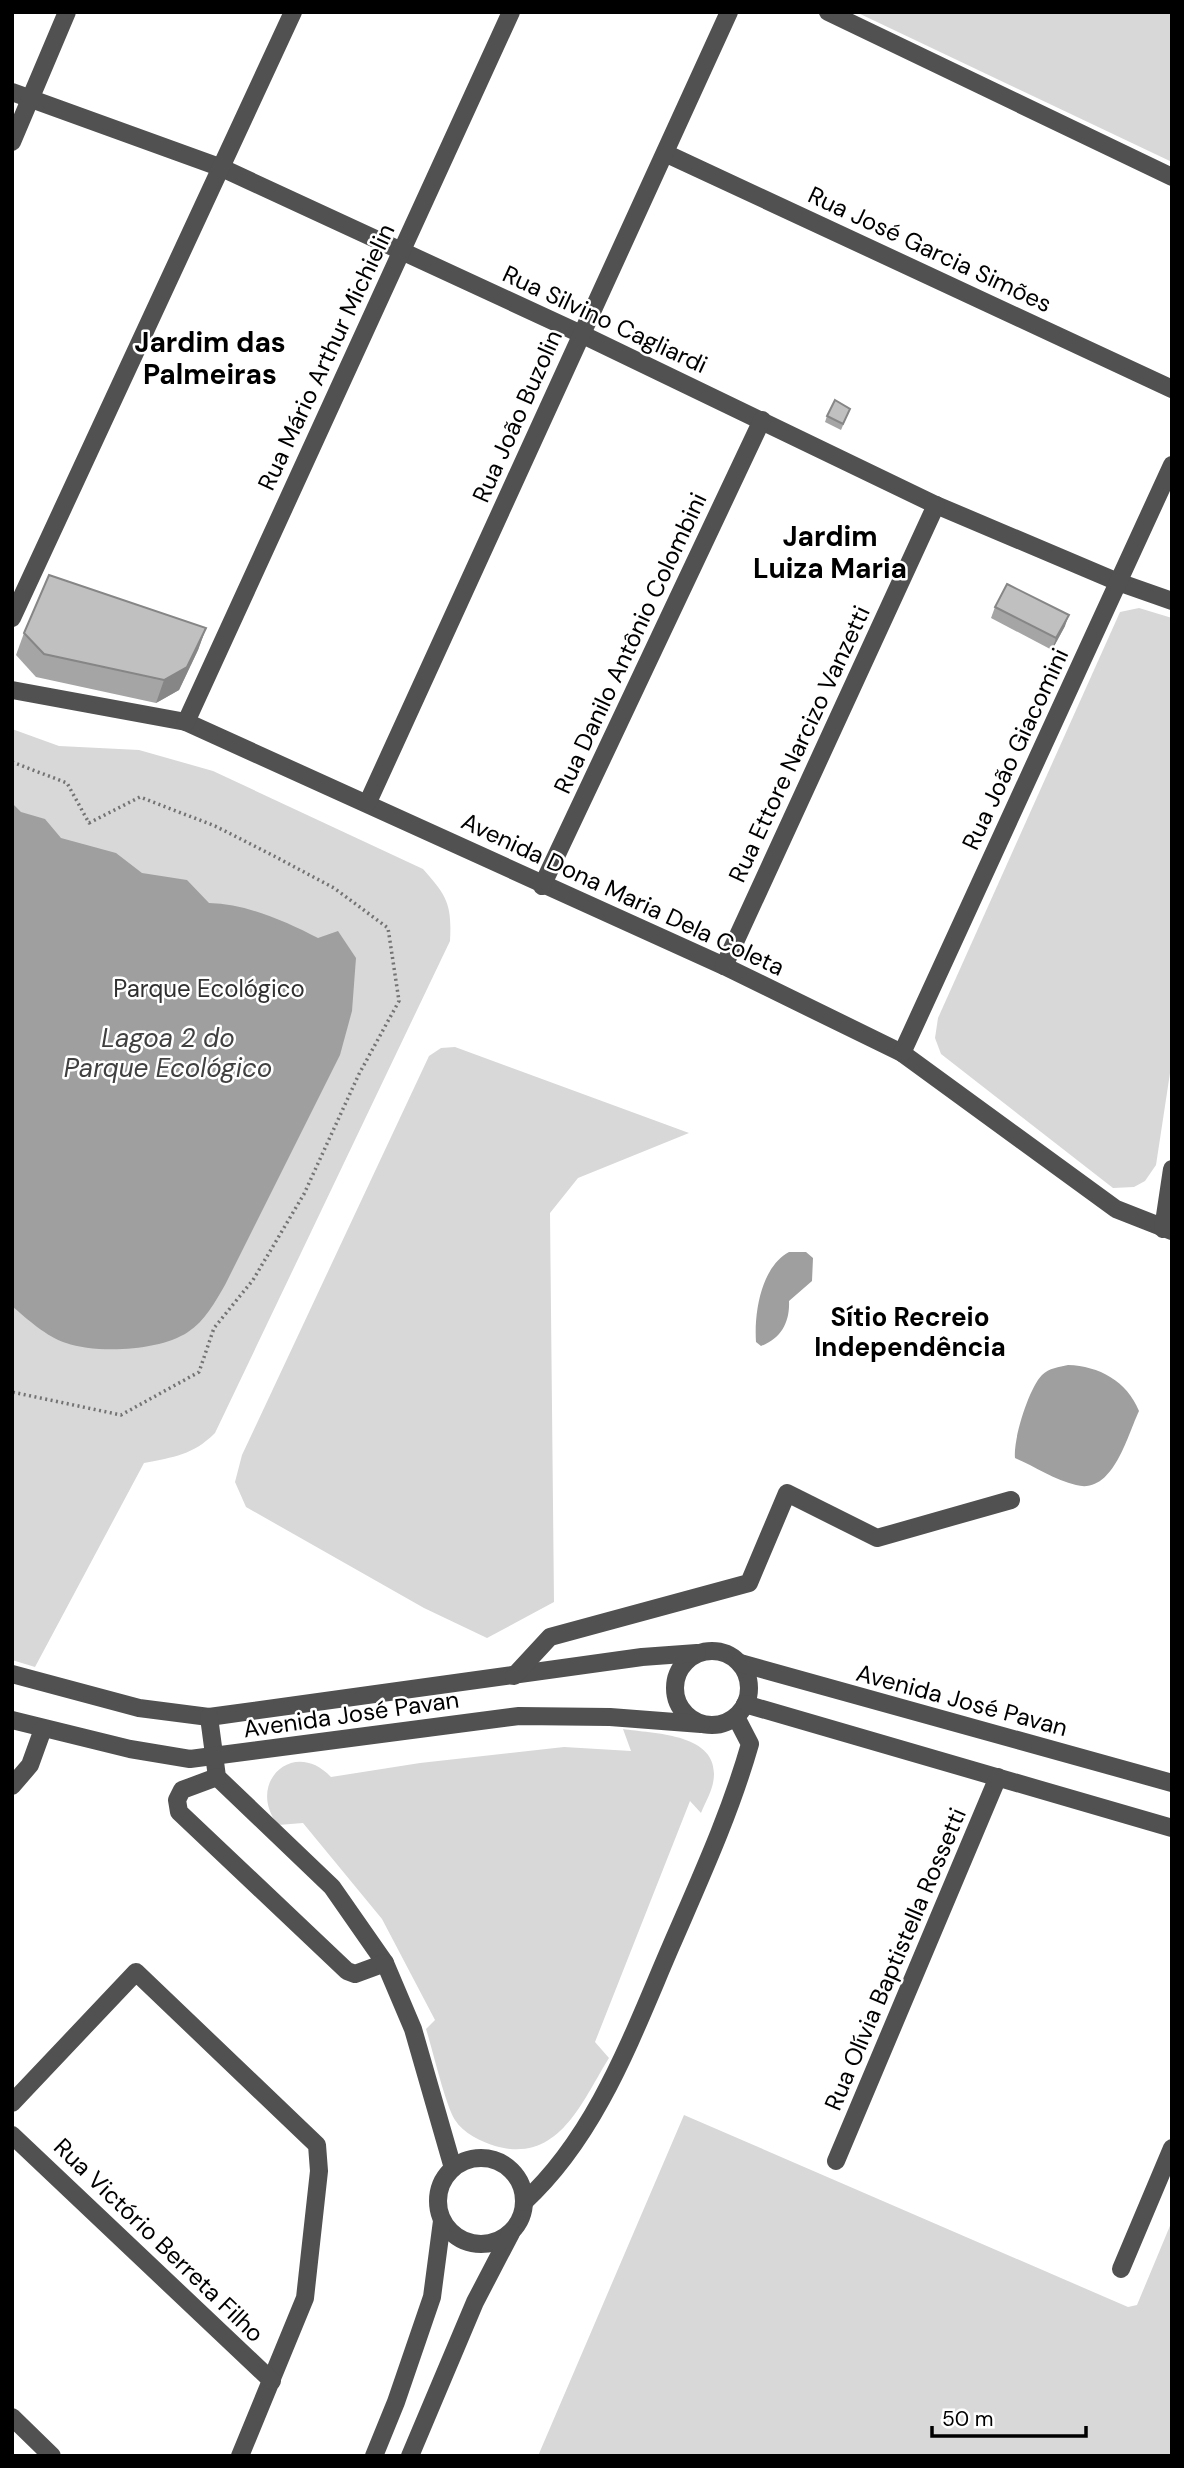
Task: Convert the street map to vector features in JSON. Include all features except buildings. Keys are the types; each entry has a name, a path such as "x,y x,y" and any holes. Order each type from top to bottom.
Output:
{"street":[{"path":"12,142 67,12"},
{"path":"12,618 293,12"},
{"name":"Rua Mário Arthur Michielin","path":"186,722 511,12"},
{"name":"Rua João Buzolin","path":"368,802 581,334 667,154 729,12"},
{"path":"828,12 1172,177"},
{"name":"Rua Silvino Cagliardi","path":"12,92 222,167 581,334 936,505 1118,582 1172,601"},
{"name":"Rua José Garcia Simões","path":"667,154 1172,389"},
{"name":"Rua Danilo Antônio Colombini","path":"542,886 762,420"},
{"name":"Rua João Giacomini","path":"902,1053 1172,465"},
{"name":"Rua Ettore Narcizo Vanzetti","path":"724,966 936,505"},
{"name":"Avenida Dona Maria Dela Coleta","path":"12,690 186,722 368,802 542,886 724,966 902,1053 1116,1209 1167,1230"},
{"path":"1167,1230 1172,1169"},
{"path":"514,1676 550,1637 749,1583 788,1493 877,1538 1011,1500"},
{"path":"410,2456 475,2302 514,2228 524,2202 544,2183 614,2078 734,1799 750,1744 741,1711 749,1683 740,1663 720,1651 697,1653 678,1671 675,1696 680,1709 701,1724 725,1723 741,1711"},
{"name":"Avenida José Pavan","path":"12,1674 139,1708 209,1717 642,1657 697,1653"},
{"name":"Avenida José Pavan","path":"740,1663 1172,1783"},
{"path":"741,1711 998,1777 1172,1828"},
{"name":"Avenida José Pavan","path":"12,1720 43,1729 190,1759 426,1726 519,1716 701,1724"},
{"path":"209,1717 212,1758 217,1777 332,1887 385,1963 414,2029 453,2168"},
{"path":"12,1786 30,1765 43,1729"},
{"path":"217,1777 182,1790 177,1800 179,1812 347,1971 355,1974 385,1963"},
{"name":"Rua Olívia Baptistella Rossetti","path":"836,2161 998,1777"},
{"path":"12,2103 136,1972 317,2145 319,2171 305,2298 240,2456"},
{"name":"Rua Victório Berreta Filho","path":"12,2134 272,2381"},
{"path":"1121,2269 1172,2148"},
{"path":"374,2456 396,2402 432,2297 442,2221 438,2192 444,2179 453,2168 479,2158 506,2166 519,2182 524,2202"},
{"path":"442,2221 463,2241 477,2244 491,2243 514,2228"},
{"path":"12,2417 52,2456"}],"path":[{"path":"12,762 67,783 89,823 140,797 215,826 334,888 388,928 399,1001 359,1074 304,1194 253,1280 214,1328 199,1372 121,1415 12,1392"}],"green space":[{"path":"856,12 1172,12 1172,162"},
{"path":"1139,608 1172,618 1172,1060 1156,1165 1145,1181 1134,1187 1113,1188 941,1054 935,1038 938,1018 1120,612"},
{"name":"Parque Ecológico","path":"12,729 59,746 139,750 213,771 423,869 443,894 450,918 450,941 215,1433 191,1451 144,1463 35,1667 12,1660"},
{"path":"455,1047 689,1133 578,1178 550,1213 554,1602 487,1638 424,1608 246,1507 235,1482 242,1455 429,1056 441,1048"},
{"path":"623,1729 668,1735 697,1745 708,1754 713,1767 712,1787 701,1813 690,1801 595,2042 609,2058 578,2110 552,2138 536,2146 517,2149 495,2146 468,2133 458,2125 451,2112 426,2029 435,2020 382,1919 303,1823 278,1825 269,1809 267,1794 278,1770 289,1764 302,1762 317,1766 331,1777 420,1763 564,1747 631,1751"},
{"path":"684,2115 1128,2307 1137,2305 1172,2221 1172,2456 538,2456"}],"water":[{"name":"Lagoa 2 do Parque Ecológico","path":"12,803 21,812 45,819 61,838 116,853 142,873 187,880 209,903 251,910 318,938 338,931 356,958 352,1011 340,1055 225,1285 209,1311 194,1328 161,1343 128,1349 94,1349 66,1343 52,1337 12,1306"},
{"path":"789,1252 806,1252 813,1258 812,1281 789,1301 788,1316 783,1329 774,1339 761,1346 756,1342 756,1318 761,1292 772,1268"},
{"path":"1068,1365 1090,1368 1111,1377 1127,1391 1139,1411 1124,1448 1109,1473 1089,1486 1060,1480 1015,1458 1019,1427 1037,1382 1048,1371"}],"district":[{"name":"Jardim das Palmeiras","path":"210,358"},
{"name":"Jardim Luiza Maria","path":"830,552"},
{"name":"Sítio Recreio Independência","path":"910,1332"}]}
